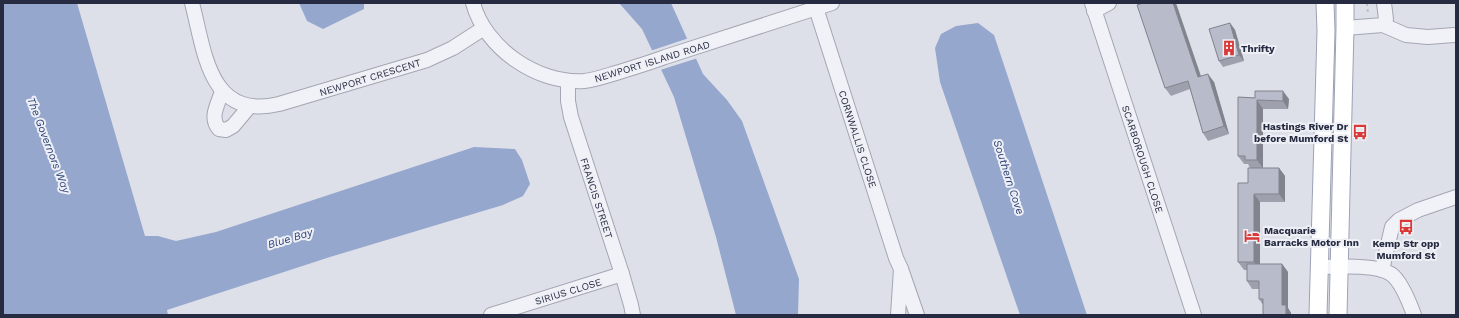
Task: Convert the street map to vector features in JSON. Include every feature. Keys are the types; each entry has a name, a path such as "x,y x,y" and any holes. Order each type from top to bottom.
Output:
{"main road":[{"path":"1318,315 1326,31 1325,3"},
{"path":"1338,315 1345,28 1344,3"}],"street":[{"name":"NEWPORT CRESCENT","path":"192,3 213,77 222,91 234,101 249,107 265,108 427,60 453,48 484,28"},
{"name":"NEWPORT ISLAND ROAD","path":"473,3 478,18 484,28 495,43 511,57 528,68 568,81 585,81 604,77 832,3"},
{"path":"1093,7 1109,3"},
{"path":"1383,25 1386,19 1384,3"},
{"name":"SCARBOROUGH CLOSE","path":"1093,7 1194,315"},
{"name":"CORNWALLIS CLOSE","path":"816,8 894,250 917,315"},
{"path":"1345,28 1383,25 1406,35 1428,37 1454,34"},
{"name":"FRANCIS STREET","path":"568,81 568,101 571,116 622,274 633,315"},
{"path":"222,91 214,116 214,124 219,129 226,130 233,126 249,107"},
{"path":"1382,270 1392,227 1399,220 1418,210 1456,197"},
{"path":"1320,267 1373,268 1391,274 1396,279 1404,293 1414,315"},
{"name":"CORNWALLIS CLOSE","path":"898,315 901,269"},
{"name":"SIRIUS CLOSE","path":"491,315 622,274"}],"path":[{"path":"1367,3 1369,19"}],"water":[{"path":"3,3 77,3 145,236 158,236 176,241 216,232 474,147 515,149 522,160 530,184 523,196 503,205 330,257 167,310 168,315 3,315"},
{"path":"299,3 364,3 364,9 323,29 307,21"},
{"path":"619,3 671,3 703,74 727,100 742,121 799,279 798,315 736,315 716,237 674,97 642,29"},
{"name":"Southern Cove","path":"978,23 994,35 1087,315 1020,315 940,82 935,48 941,34 956,26"}],"pier":[{"path":"689,38 698,58 660,70 650,51"}],"building":[{"path":"1143,3 1173,3 1198,77 1208,74 1224,126 1203,133 1188,81 1165,88 1137,5"},
{"name":"Thrifty","path":"1230,23 1239,55 1219,61 1209,29"},
{"path":"1255,91 1283,91 1283,101 1257,100 1257,160 1245,160 1245,156 1238,156 1238,97 1255,98"},
{"path":"1248,168 1279,168 1279,194 1254,194 1254,262 1238,262 1238,183 1248,183"},
{"path":"1247,264 1282,264 1282,305 1286,305 1286,315 1263,315 1263,299 1259,299 1259,281 1247,281"}],"place":[{"name":"Thrifty","path":"1229,48"},
{"name":"Hastings River Dr before Mumford St","path":"1360,132"},
{"name":"Kemp Str opp Mumford St","path":"1406,227"},
{"name":"Macquarie Barracks Motor Inn","path":"1252,236"}],"water label":[{"name":"The Governors Way","path":"49,145"},
{"name":"Blue Bay","path":"290,238"}]}
